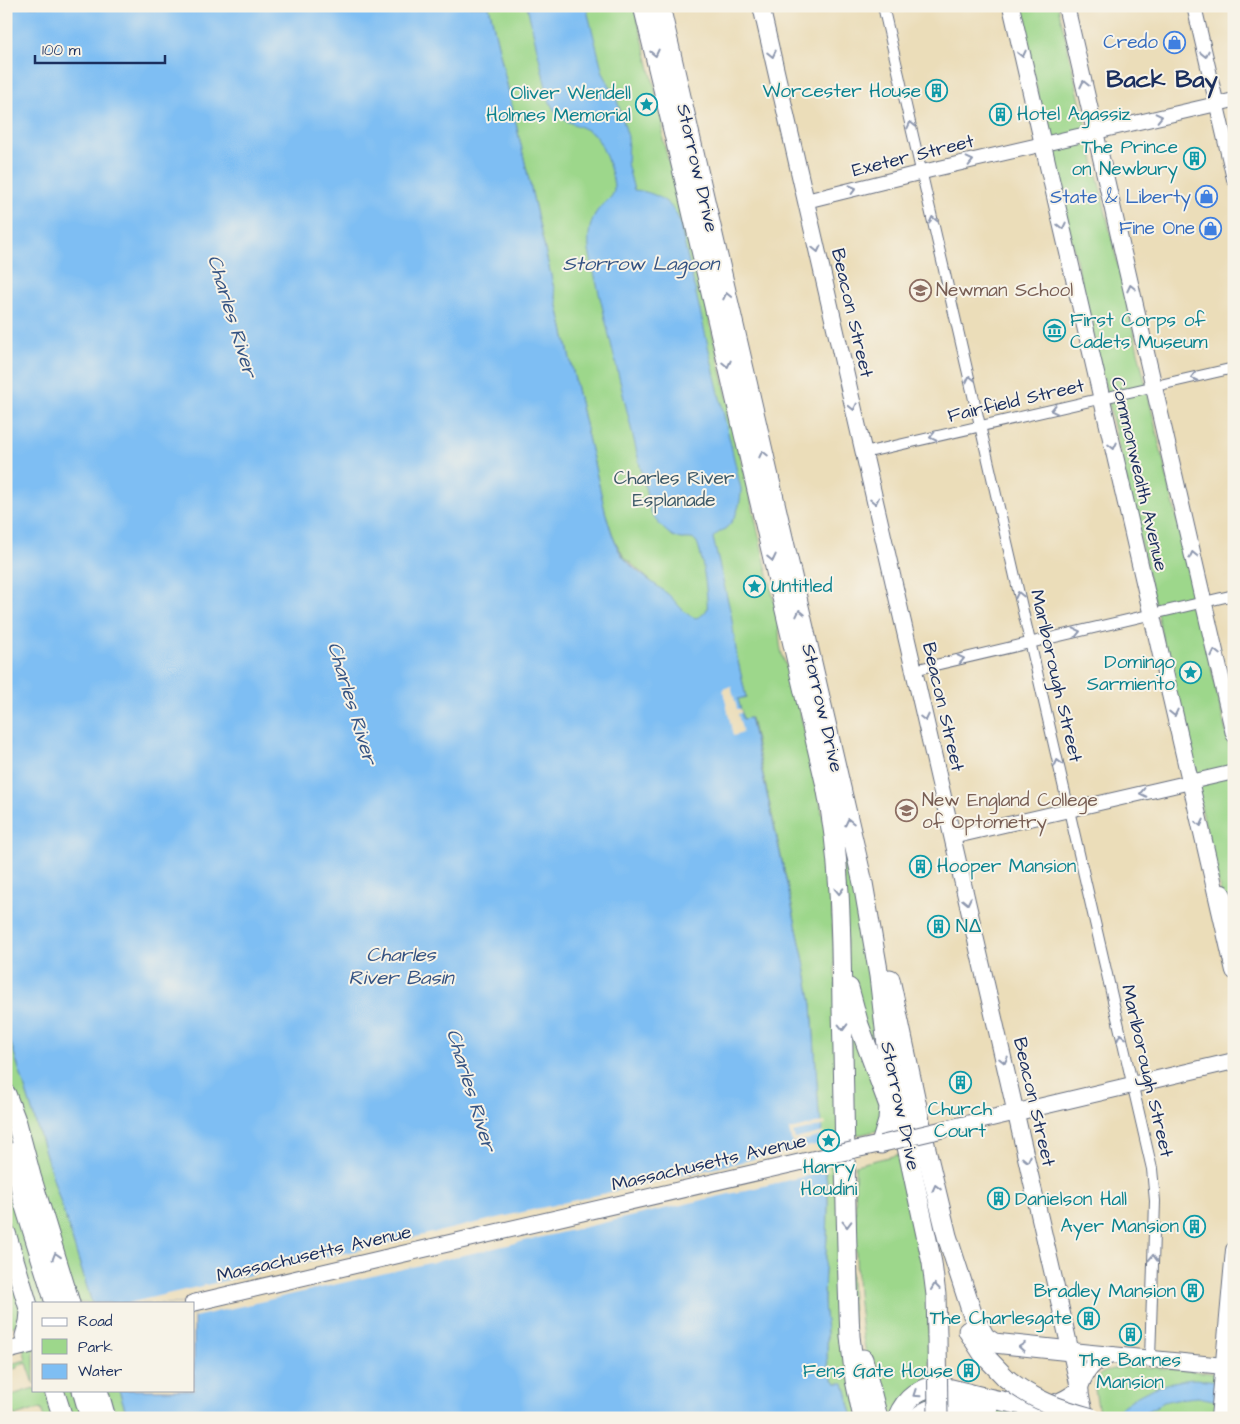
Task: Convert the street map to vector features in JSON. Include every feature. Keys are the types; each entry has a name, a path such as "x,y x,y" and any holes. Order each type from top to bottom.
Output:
{"highway":[{"name":"Storrow Drive","path":"642,6 675,138 829,801 838,863 848,1295 852,1353 863,1418"},
{"name":"Storrow Drive","path":"660,6 860,869 878,976 889,1063 932,1263 936,1295 938,1418"},
{"path":"665,6 670,46"},
{"path":"860,869 874,910 947,1236 970,1308 986,1338 994,1343 1071,1351"},
{"path":"841,960 853,1005 890,1109 881,1144"},
{"path":"6,1094 17,1123 70,1302"},
{"path":"6,1102 20,1190 55,1302"},
{"path":"6,1186 20,1222 45,1302"},
{"path":"6,1234 29,1309 31,1338"},
{"path":"947,1236 955,1293 962,1318 978,1348 1006,1378 1026,1394 1047,1405 1092,1418"},
{"path":"848,1295 878,1418"},
{"path":"897,1418 904,1405 913,1395 934,1386 1034,1406 1054,1405 1079,1391"},
{"path":"55,1392 63,1418"},
{"path":"73,1392 80,1418"},
{"path":"83,1392 90,1418"},
{"path":"99,1392 106,1418"},
{"path":"916,1418 930,1409 952,1404 1036,1418"}],"main road":[{"name":"Beacon Street","path":"761,6 1086,1418"},
{"name":"Commonwealth Avenue","path":"1011,6 1234,971"},
{"name":"Commonwealth Avenue","path":"1066,6 1234,734"},
{"path":"1194,6 1234,179"},
{"name":"Exeter Street","path":"806,201 922,172 1234,100"},
{"path":"952,837 1234,772"},
{"name":"Commonwealth Avenue","path":"1209,863 1217,884 1234,915"},
{"name":"Massachusetts Avenue","path":"195,1303 1234,1061"},
{"path":"1219,1411 1226,1370 1234,1250"},
{"path":"6,1340 31,1338"},
{"path":"6,1351 31,1338"},
{"path":"1071,1351 1150,1359 1226,1370"},
{"path":"1079,1391 1087,1371 1096,1362 1112,1355"}],"street":[{"name":"Marlborough Street","path":"883,6 1155,1183 1150,1359"},
{"name":"Fairfield Street","path":"864,453 1234,368"},
{"path":"914,670 1234,595"}],"green space":[{"name":"Charles River Esplanade","path":"489,6 634,6 663,120 663,140 670,167 678,183 779,623 781,652 793,680 821,806 829,856 858,1418 853,1418 844,1384 836,1383 828,1367 824,1301 828,1197 821,1138 822,1123 819,1115 812,1005 751,718 743,719 738,699 746,697 737,657 624,557 614,539 605,511"},
{"path":"1018,6 1058,6 1234,766 1234,951"},
{"path":"841,827 869,952 880,1042 880,1130 854,1136"},
{"path":"6,1027 92,1302 32,1302 32,1378 27,1363 6,1371 6,1365 26,1360 17,1323 15,1326 6,1328"},
{"path":"901,1154 927,1272 930,1382 1044,1413 1044,1418 882,1418 861,1326 856,1258 855,1165"},
{"path":"1234,1324 1234,1418 1100,1418 1094,1384 1100,1375 1111,1370 1144,1367 1230,1375"},
{"path":"32,1389 32,1392 120,1392 128,1418 44,1418 41,1408 15,1416 14,1413 9,1414 6,1400 10,1399 9,1396"}],"water":[{"name":"Charles River Basin","path":"6,6 489,6 605,511 613,536 621,553 629,563 669,595 684,611 695,618 707,609 704,574 698,545 693,539 676,538 667,532 651,512 589,251 591,223 600,207 610,198 614,190 610,169 597,138 562,118 553,108 549,100 527,6 577,6 578,8 586,6 603,73 616,97 628,137 627,163 634,190 655,195 667,203 676,213 679,220 741,489 736,515 726,528 713,538 731,614 737,657 746,697 738,699 743,719 750,718 812,1005 819,1114 822,1123 821,1143 828,1197 824,1301 827,1360 832,1378 836,1383 844,1383 853,1418 128,1418 120,1392 195,1392 195,1302 92,1302 6,1027"},
{"path":"1195,1379 1234,1382 1234,1404 1198,1397 1176,1399 1164,1402 1134,1418 1109,1418 1128,1402 1159,1386"}],"pier":[{"path":"731,686 737,709 741,710 741,713 738,714 743,733 733,736 723,689"},
{"path":"825,1122 826,1125 793,1133 795,1139 824,1132 823,1136 792,1143 789,1130"},
{"path":"824,1143 829,1171 195,1317 195,1302 132,1302"}],"place":[{"name":"Credo","path":"1174,42"},
{"name":"Worcester House","path":"937,91"},
{"name":"Oliver Wendell Holmes Memorial","path":"647,104"},
{"name":"Hotel Agassiz","path":"1001,114"},
{"name":"The Prince on Newbury","path":"1194,158"},
{"name":"State & Liberty","path":"1207,197"},
{"name":"Fine One","path":"1211,228"},
{"name":"Newman School","path":"920,290"},
{"name":"First Corps of Cadets Museum","path":"1054,331"},
{"name":"Untitled","path":"755,586"},
{"name":"Domingo Sarmiento","path":"1191,673"},
{"name":"New England College of Optometry","path":"906,811"},
{"name":"Hooper Mansion","path":"921,866"},
{"name":"ΝΔ","path":"939,926"},
{"name":"Church Court","path":"960,1083"},
{"name":"Harry Houdini","path":"829,1141"},
{"name":"Danielson Hall","path":"999,1199"},
{"name":"Ayer Mansion","path":"1195,1226"},
{"name":"Bradley Mansion","path":"1192,1291"},
{"name":"The Charlesgate","path":"1088,1318"},
{"name":"The Barnes Mansion","path":"1130,1334"},
{"name":"Fens Gate House","path":"969,1371"}],"district":[{"name":"Back Bay","path":"1162,80"}],"water label":[{"name":"Storrow Lagoon","path":"641,264"},
{"name":"Charles River","path":"232,316"},
{"name":"Charles River","path":"352,703"},
{"name":"Charles River","path":"471,1090"}]}
